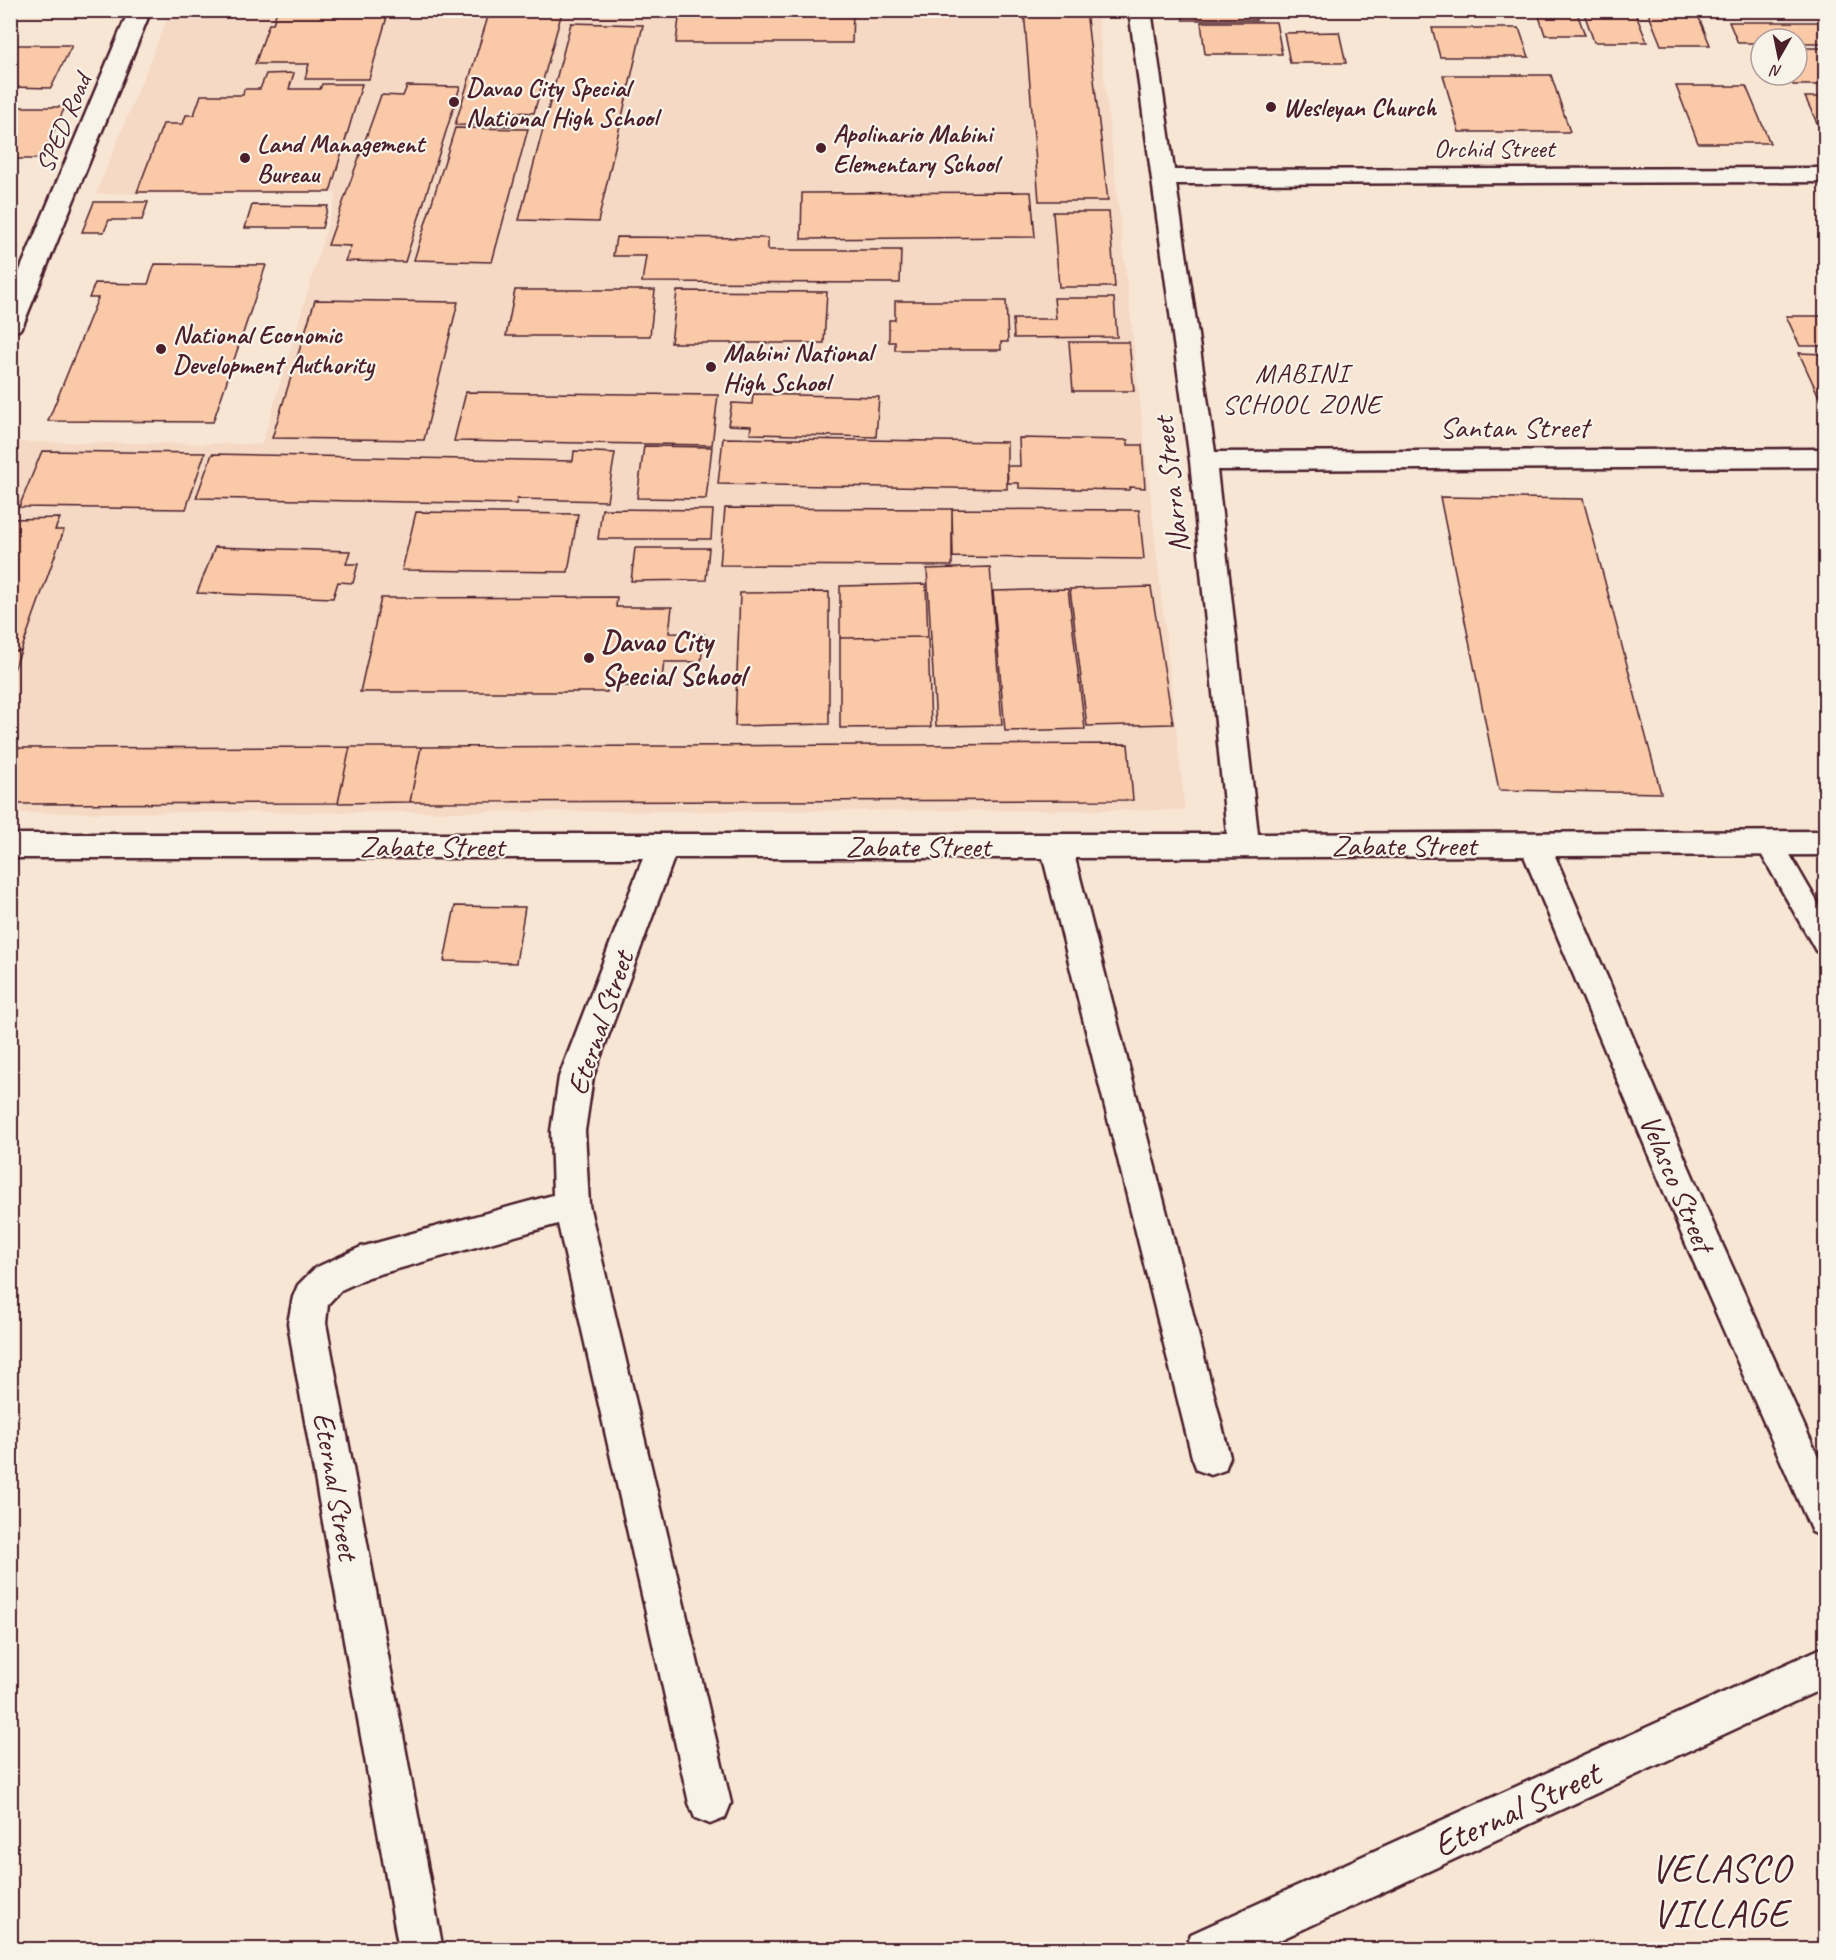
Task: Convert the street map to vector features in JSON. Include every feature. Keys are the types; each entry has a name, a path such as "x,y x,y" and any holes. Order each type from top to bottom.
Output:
{"street":[{"name":"SPED Road","path":"10,325 140,10"},
{"name":"Narra Street","path":"1140,10 1203,461 1244,846"},
{"name":"Orchid Street","path":"1163,177 1826,175"},
{"name":"Santan Street","path":"1203,461 1826,458"},
{"name":"Zabate Street","path":"10,846 1244,846 1826,843"},
{"name":"Velasco Street","path":"1534,844 1700,1236 1826,1519"},
{"name":"Eternal Street","path":"663,846 576,1077 568,1131 571,1204 710,1803"},
{"path":"1056,846 1211,1457"},
{"name":"Eternal Street","path":"421,1950 312,1354 307,1323 311,1297 327,1279 361,1263 571,1204"},
{"name":"Eternal Street","path":"1207,1950 1826,1666"}],"lane":[{"path":"1769,843 1826,944"}],"shaded area":[{"path":"170,11 1097,11 1185,810 11,813 11,442 262,444 337,193 96,194"}],"building":[{"path":"277,10 389,10 369,79 305,79 309,64 255,64 269,24 273,24"},
{"path":"490,10 562,12 534,113 515,112 511,126 455,125"},
{"path":"680,10 853,10 852,43 676,43"},
{"path":"1024,10 1086,10 1108,201 1039,201"},
{"path":"1182,10 1254,10 1256,20 1183,20"},
{"path":"1537,10 1576,10 1585,35 1545,35"},
{"path":"1583,10 1634,10 1647,42 1594,42"},
{"path":"1647,10 1696,10 1710,45 1661,45"},
{"path":"1201,22 1276,22 1282,54 1205,54"},
{"path":"1729,22 1825,22 1826,43 1809,43 1809,27 1749,27 1749,43 1738,43"},
{"path":"571,23 643,25 598,222 519,220"},
{"path":"1432,28 1519,28 1529,57 1440,57"},
{"path":"1339,32 1346,63 1290,63 1284,33"},
{"path":"17,45 72,45 51,88 10,87 10,57"},
{"path":"1809,48 1826,48 1826,85 1809,85"},
{"name":"Land Management Bureau","path":"294,73 289,89 320,89 322,84 362,84 330,192 137,192 163,124 183,124 186,115 194,115 201,95 243,95 244,89 260,89 266,74"},
{"path":"1443,75 1551,75 1570,132 1459,132"},
{"path":"407,86 460,87 405,262 345,261 351,246 328,245 381,95 403,96"},
{"path":"1676,86 1746,86 1770,143 1698,143"},
{"path":"1805,97 1826,97 1826,138 1824,138"},
{"path":"20,107 65,107 41,159 10,159 10,126"},
{"path":"455,128 528,129 492,262 414,260"},
{"path":"1031,192 1035,237 801,239 802,193"},
{"path":"94,202 148,202 142,220 109,220 104,232 82,232"},
{"path":"252,205 328,206 322,228 245,228"},
{"path":"1053,212 1109,212 1115,287 1059,287"},
{"path":"616,237 768,238 768,250 901,250 900,283 642,282 646,256 613,256"},
{"path":"155,264 266,265 213,422 48,421 98,298 89,298 95,283 148,284"},
{"path":"515,290 655,290 650,336 506,336"},
{"path":"677,291 827,292 824,343 671,343"},
{"path":"1054,298 1114,298 1117,337 1014,338 1013,319 1056,319"},
{"path":"315,300 458,302 424,440 272,438"},
{"path":"895,301 1006,301 1008,342 1001,342 1001,350 895,350 895,342 889,342 889,320 895,320"},
{"path":"1786,316 1826,316 1826,346 1800,346"},
{"path":"1069,342 1129,342 1134,391 1073,391"},
{"path":"1799,353 1826,354 1826,401 1821,401"},
{"path":"466,392 718,395 712,445 454,441"},
{"path":"753,394 879,397 876,437 750,434 751,426 728,425 732,403 752,404"},
{"path":"723,438 1007,442 1007,489 718,484"},
{"path":"1019,438 1128,440 1128,445 1142,445 1145,488 1130,487 1129,490 1019,488 1019,483 1008,483 1007,466 1020,466"},
{"path":"644,446 712,447 706,499 637,498"},
{"path":"42,451 205,453 186,509 19,507"},
{"path":"574,451 615,453 607,501 517,499 516,504 196,498 212,454 573,461"},
{"path":"1440,497 1583,499 1661,793 1499,790"},
{"path":"725,508 952,509 952,566 720,565"},
{"path":"602,509 713,510 711,539 598,539"},
{"path":"952,509 1139,510 1144,559 953,557"},
{"path":"416,512 578,514 568,572 402,570"},
{"path":"60,518 55,530 64,530 21,651 10,651 10,519"},
{"path":"215,547 350,551 346,564 358,564 353,583 338,582 333,598 197,593"},
{"path":"635,548 709,548 706,580 631,581"},
{"path":"990,567 1002,725 936,726 927,569"},
{"path":"926,584 928,637 840,638 840,586"},
{"path":"1151,587 1173,724 1087,726 1070,589"},
{"path":"1068,589 1085,729 1005,731 993,591"},
{"path":"829,592 829,724 735,726 740,593"},
{"path":"617,597 616,607 672,607 669,633 704,634 701,662 664,662 661,686 608,686 607,692 360,692 381,598"},
{"path":"928,637 931,727 840,728 840,638"},
{"path":"10,651 21,651 10,679"},
{"path":"1128,744 1133,800 410,802 421,747"},
{"path":"350,747 421,747 410,802 338,803"},
{"path":"350,747 338,803 10,804 10,748"},
{"path":"455,906 525,907 516,963 444,961"}],"place":[{"name":"Davao City Special National High School","path":"454,102"},
{"name":"Wesleyan Church","path":"1271,107"},
{"name":"Apolinario Mabini Elementary School","path":"821,148"},
{"name":"Land Management Bureau","path":"245,158"},
{"name":"National Economic Development Authority","path":"161,349"},
{"name":"Mabini National High School","path":"711,367"},
{"name":"Davao City Special School","path":"589,658"}],"district":[{"name":"MABINI SCHOOL ZONE","path":"1302,388"},
{"name":"VELASCO VILLAGE","path":"1721,1890"}]}
